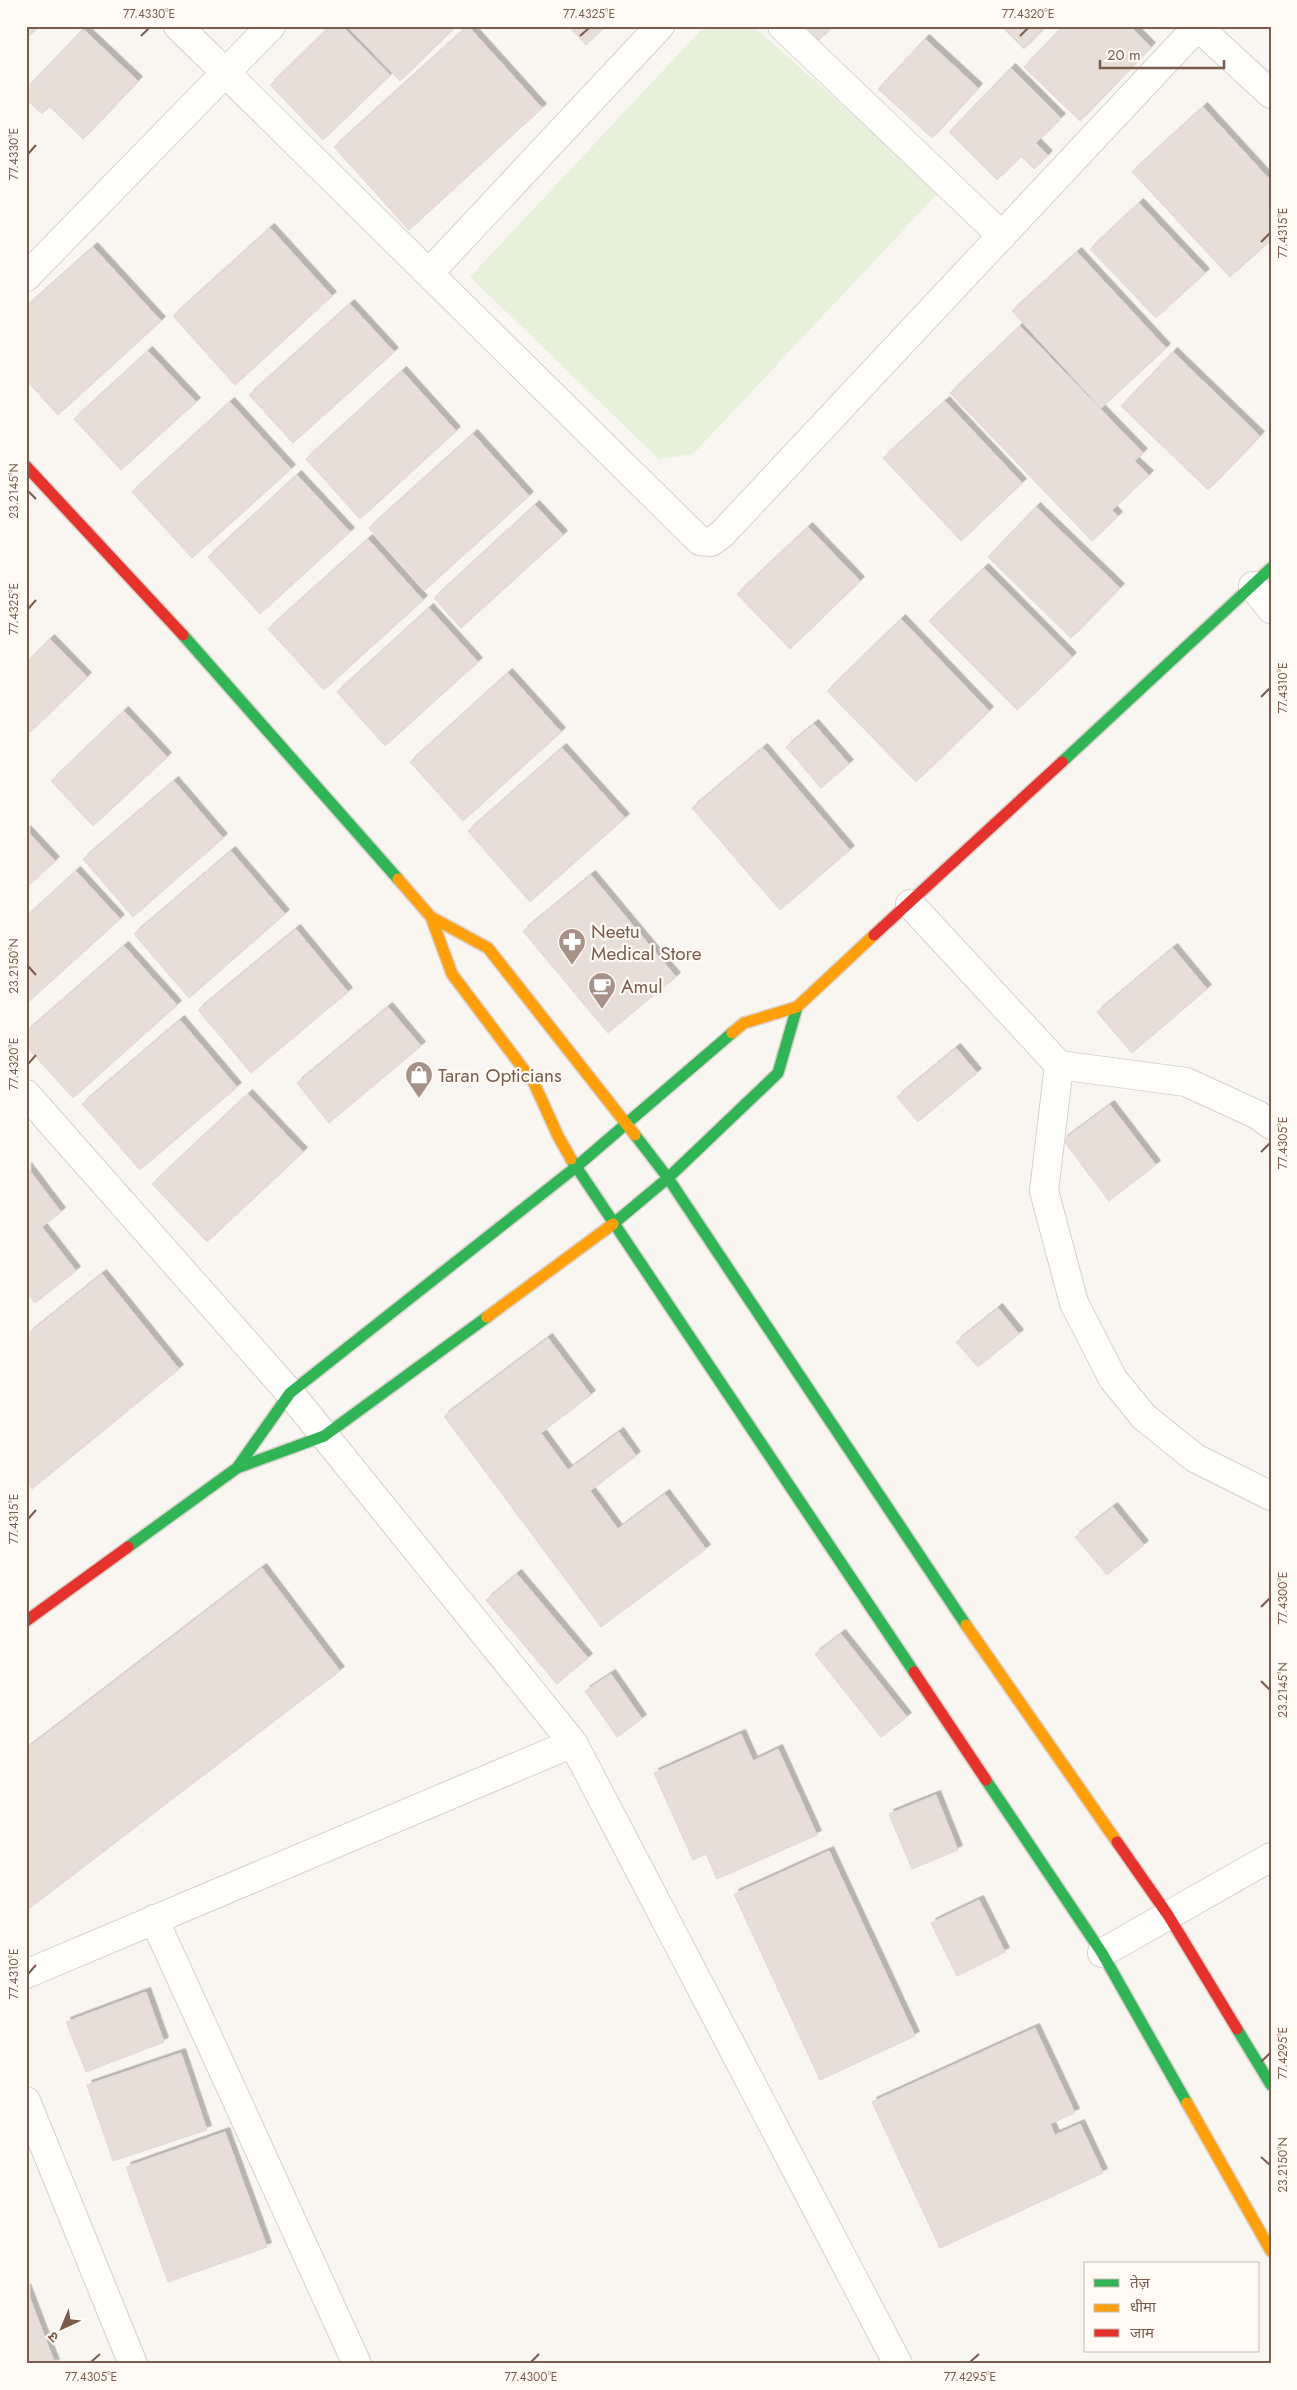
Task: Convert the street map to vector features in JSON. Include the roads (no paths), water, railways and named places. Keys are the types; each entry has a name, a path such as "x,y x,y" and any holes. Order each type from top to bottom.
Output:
{"street":[{"path":"178,26 700,541 711,542 722,534 1197,26 1271,94"},
{"path":"26,277 271,26"},
{"path":"429,274 660,26"},
{"path":"782,26 1002,236"},
{"path":"26,466 197,650 431,917 488,948 668,1178 1002,1679 1168,1916 1271,2086"},
{"path":"237,1468 290,1394 576,1167 744,1023 797,1007 1262,577 1271,609"},
{"path":"910,904 1059,1065 1186,1082 1258,1115 1271,1125"},
{"path":"431,917 452,974 534,1084 558,1136 576,1167 1102,1953 1271,2251"},
{"path":"26,1621 237,1468 324,1436 615,1224 668,1178 778,1073 797,1007"},
{"path":"1059,1065 1044,1191 1074,1303 1112,1379 1144,1416 1195,1458 1271,1496"},
{"path":"26,1094 290,1394 573,1743 898,2364"},
{"path":"26,1974 573,1743"},
{"path":"1102,1953 1271,1857"},
{"path":"154,1919 357,2364"},
{"path":"26,2101 134,2364"}],"place":[{"name":"Neetu Medical Store","path":"572,966"},
{"name":"Amul","path":"602,1010"},
{"name":"Taran Opticians","path":"419,1099"}]}
